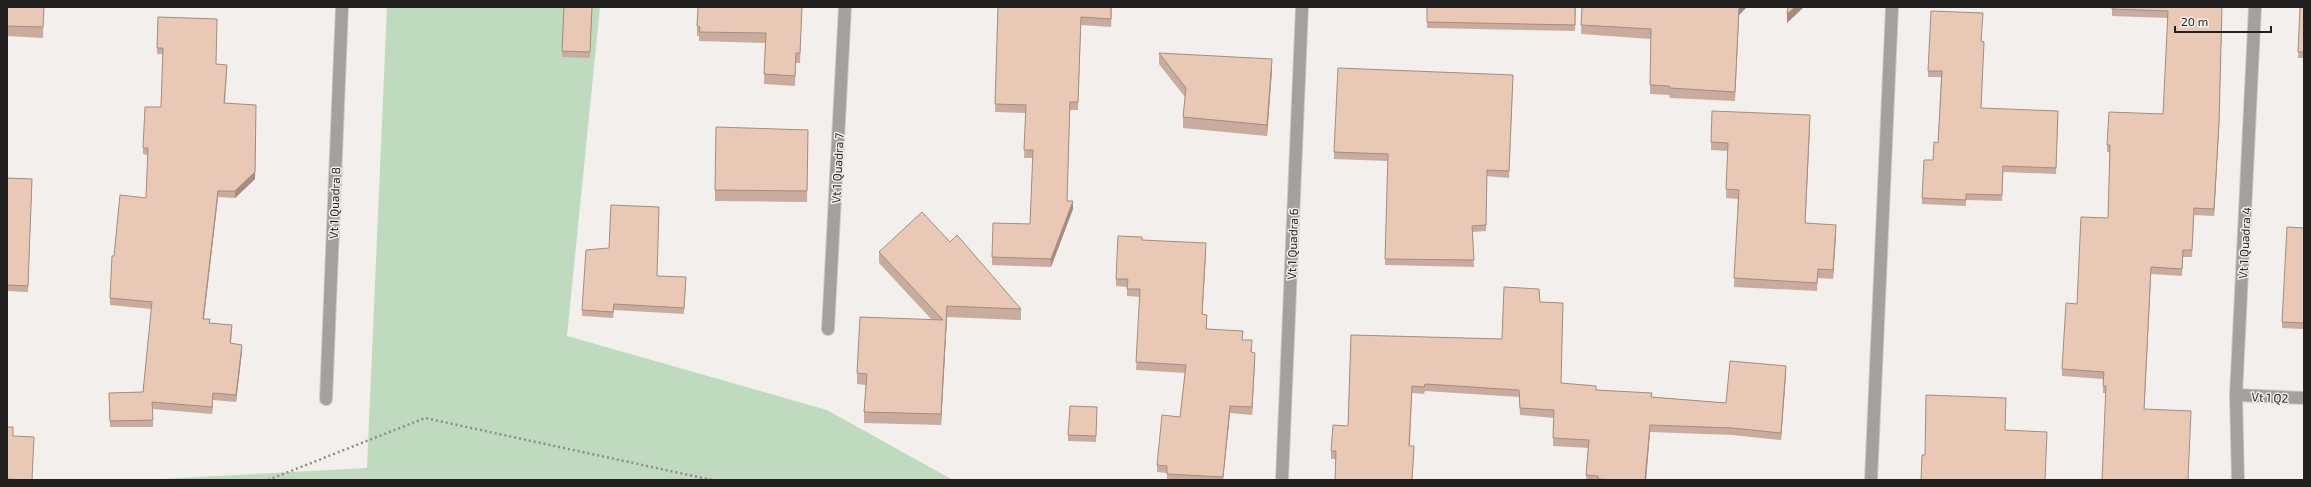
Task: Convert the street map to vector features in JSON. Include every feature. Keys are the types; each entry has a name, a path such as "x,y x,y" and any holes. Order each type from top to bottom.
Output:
{"street":[{"name":"Vt 1 Quadra 8","path":"326,398 342,7"},
{"name":"Vt 1 Quadra 7","path":"828,329 845,7"},
{"name":"Vt 1 Quadra 6","path":"1282,480 1302,7"},
{"path":"1872,480 1892,7"},
{"name":"Vt 1 Quadra 4","path":"2238,480 2236,395 2255,7"},
{"name":"Vt 1 Q2","path":"2236,395 2304,398"}],"path":[{"path":"268,480 425,418 712,480"}],"green space":[{"path":"387,7 600,7 567,336 827,410 953,480 142,480 367,468"}],"building":[{"path":"7,7 44,7 43,27 7,26"},
{"path":"564,7 592,7 590,52 562,51"},
{"path":"698,7 802,7 800,53 796,53 795,76 764,74 766,33 699,32 700,27 697,26"},
{"path":"998,7 1111,7 1111,19 1081,17 1078,102 1070,102 1067,201 1073,201 1051,259 992,257 993,223 1030,224 1033,150 1024,150 1026,105 995,104"},
{"path":"1427,7 1575,7 1575,25 1427,22"},
{"path":"1582,7 1739,7 1735,92 1670,88 1669,86 1650,85 1651,29 1581,25"},
{"path":"1788,7 1795,7 1787,14"},
{"path":"2112,7 2222,7 2219,122 2214,209 2194,208 2192,250 2183,250 2182,269 2151,267 2144,409 2191,411 2188,480 2102,480 2106,386 2103,386 2104,372 2062,369 2066,303 2077,304 2081,217 2108,218 2110,145 2107,145 2109,112 2163,114 2168,11 2112,9"},
{"path":"2300,7 2304,7 2304,52 2298,52"},
{"path":"1931,11 1983,13 1981,41 1984,42 1981,108 2058,111 2056,168 2003,166 2002,195 1966,194 1966,200 1922,198 1924,160 1933,160 1934,142 1938,143 1942,71 1928,71"},
{"path":"158,17 217,19 216,64 227,65 224,103 256,105 255,172 235,191 218,191 203,319 210,319 209,323 232,325 230,343 242,345 236,395 213,393 212,407 152,402 153,420 110,421 109,393 143,392 152,302 110,298 112,256 114,256 120,195 146,198 148,148 143,148 145,107 161,107 163,48 157,48"},
{"path":"1159,53 1272,59 1267,125 1183,117 1186,88"},
{"path":"1338,68 1513,75 1509,171 1487,170 1486,225 1472,226 1474,260 1385,259 1388,154 1334,152"},
{"path":"1712,111 1810,115 1805,223 1836,225 1833,270 1818,269 1817,283 1734,278 1739,190 1726,189 1728,143 1711,142"},
{"path":"716,127 808,130 807,191 715,190"},
{"path":"7,178 32,179 28,286 7,285"},
{"path":"611,205 659,207 657,276 686,277 684,308 614,304 613,312 582,310 586,250 609,248"},
{"path":"922,212 950,242 957,235 1021,309 947,306 941,414 864,412 867,374 857,373 860,317 943,320 879,252"},
{"path":"2287,227 2304,228 2304,323 2282,322"},
{"path":"1118,236 1142,237 1142,240 1206,243 1202,314 1207,315 1206,329 1243,331 1242,340 1252,340 1251,352 1255,353 1252,407 1230,406 1223,477 1167,474 1167,466 1157,465 1162,415 1180,417 1186,365 1136,362 1140,289 1127,289 1128,279 1116,279"},
{"path":"1504,287 1539,289 1540,302 1563,303 1561,383 1596,386 1596,390 1652,393 1651,397 1726,403 1730,361 1786,366 1781,433 1732,428 1650,425 1645,480 1598,479 1598,476 1586,475 1589,440 1553,438 1554,410 1520,408 1519,390 1425,384 1424,387 1412,386 1409,446 1414,446 1412,480 1335,480 1336,451 1331,451 1333,425 1348,426 1351,335 1502,339"},
{"path":"1926,395 2006,398 2005,430 2047,432 2045,480 1921,480 1922,455 1925,455"},
{"path":"1070,406 1097,407 1096,436 1068,435"},
{"path":"7,427 13,427 13,436 34,437 32,480 7,479"}]}
